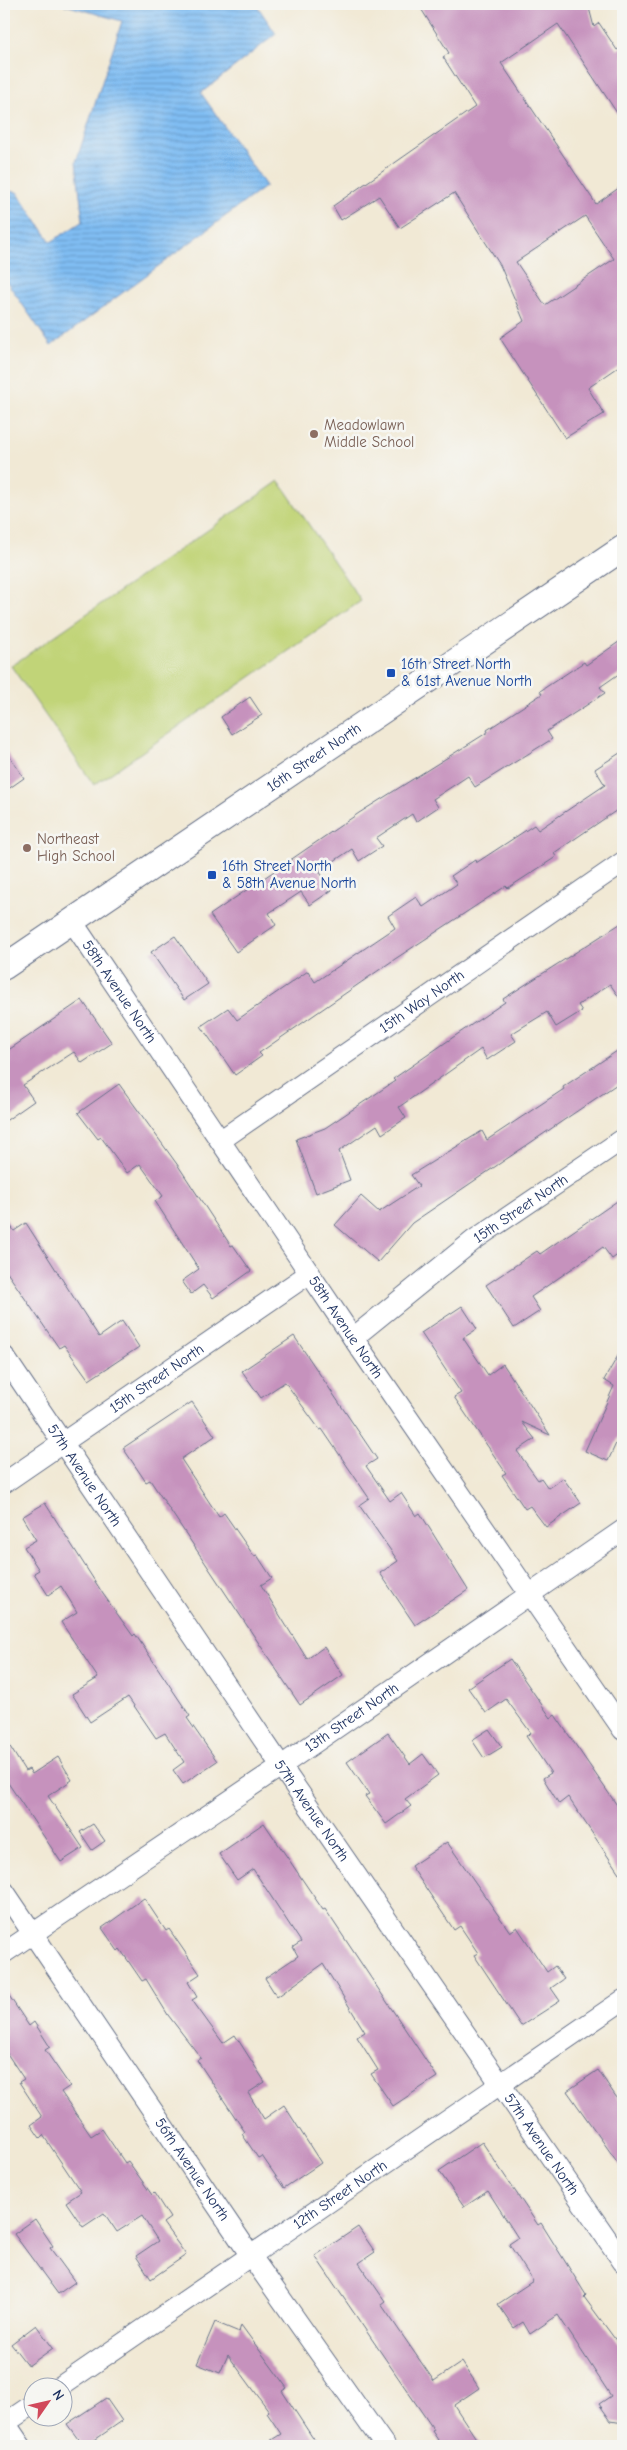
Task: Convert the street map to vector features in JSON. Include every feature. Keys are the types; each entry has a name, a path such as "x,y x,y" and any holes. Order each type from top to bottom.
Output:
{"street":[{"name":"16th Street North","path":"4,968 623,548"},
{"name":"15th Way North","path":"221,1140 623,862"},
{"name":"58th Avenue North","path":"72,921 353,1338 623,1730"},
{"name":"15th Street North","path":"353,1338 474,1240 623,1139"},
{"name":"15th Street North","path":"4,1483 310,1273"},
{"name":"57th Avenue North","path":"4,1356 281,1766 623,2262"},
{"name":"13th Street North","path":"4,1953 281,1766 623,1530"},
{"name":"56th Avenue North","path":"4,1891 251,2256 385,2446"},
{"name":"12th Street North","path":"72,2378 623,2000"},
{"path":"21,2446 4,2423 22,2411"}],"green space":[{"path":"279,481 361,601 94,785 11,666"}],"water":[{"path":"62,4 256,4 276,34 201,93 266,186 51,346 7,282 4,281 4,191 17,192 51,242 83,221 76,162 122,21"}],"building":[{"path":"418,4 588,4 594,27 599,23 617,50 623,46 623,122 558,24 501,63 596,204 623,185 623,364 588,388 604,414 565,438 500,338 524,321 500,265 454,193 400,228 379,196 341,220 333,206 475,107 443,57 449,53","holes":["585,216 614,259 545,305 516,262"]},
{"path":"623,639 623,671 600,687 605,693 547,731 552,739 475,787 468,776 433,799 438,807 416,822 412,814 376,838 382,846 359,861 352,849 319,871 332,890 310,905 301,892 269,913 276,925 236,952 210,915 359,813 488,732 487,730 542,694 540,691 584,662 586,665"},
{"path":"250,697 262,715 232,734 221,717"},
{"path":"4,748 24,778 4,792"},
{"path":"623,751 623,806 554,853 556,857 508,888 506,886 395,959 259,1053 262,1056 235,1075 201,1026 228,1008 237,1020 308,971 315,982 395,928 388,916 416,897 423,907 457,884 451,876 475,860 476,863 534,825 538,830 605,785 595,769"},
{"path":"623,922 623,1003 610,984 578,1005 582,1011 556,1027 547,1012 511,1034 516,1041 487,1060 481,1049 399,1107 406,1118 382,1134 377,1125 339,1151 350,1180 316,1193 296,1139 325,1128 395,1081 393,1079 505,1002 503,999"},
{"path":"175,936 208,984 184,1000 151,952"},
{"path":"82,1000 112,1043 82,1063 74,1052 23,1085 34,1101 4,1122 4,1053"},
{"path":"623,1047 623,1080 412,1223 378,1262 335,1225 361,1196 379,1212 419,1186 411,1175 482,1131 487,1140"},
{"path":"119,1084 179,1167 231,1246 233,1245 251,1271 213,1298 203,1285 191,1294 182,1281 199,1269 155,1201 163,1196 140,1164 127,1173 101,1137 98,1139 78,1113"},
{"path":"623,1197 623,1251 612,1259 603,1247 531,1297 540,1311 514,1328 486,1285 537,1251 540,1254"},
{"path":"4,1215 14,1231 26,1223 99,1337 122,1321 139,1347 89,1380 64,1345 59,1348 4,1268"},
{"path":"462,1306 477,1329 463,1338 488,1375 503,1364 550,1435 522,1422 535,1439 517,1451 538,1480 541,1478 548,1488 563,1478 581,1503 546,1527 530,1506 525,1509 502,1475 506,1473 454,1397 461,1393 421,1333"},
{"path":"294,1336 377,1459 366,1466 390,1501 401,1493 416,1516 420,1513 468,1590 415,1625 380,1573 398,1561 359,1505 369,1498 322,1429 320,1430 285,1382 261,1398 242,1371"},
{"path":"623,1347 623,1428 608,1461 585,1451 614,1386 604,1380"},
{"path":"192,1402 215,1436 181,1459 219,1517 224,1513 254,1556 257,1555 272,1578 261,1585 307,1659 324,1647 343,1675 300,1705 150,1480 146,1482 123,1448"},
{"path":"45,1503 103,1594 133,1636 135,1634 190,1716 187,1718 217,1761 183,1784 173,1770 184,1762 165,1733 156,1738 128,1697 90,1722 72,1694 98,1678 61,1622 77,1612 61,1586 48,1595 34,1573 39,1570 24,1547 36,1540 22,1517"},
{"path":"510,1659 551,1718 555,1715 623,1814 623,1879 568,1797 559,1804 543,1778 551,1773 526,1736 531,1733 506,1699 486,1713 468,1688"},
{"path":"489,1729 502,1747 484,1758 472,1740"},
{"path":"388,1733 410,1764 423,1754 438,1775 405,1799 411,1806 386,1824 365,1796 369,1794 347,1762"},
{"path":"4,1737 25,1771 29,1769 32,1774 58,1757 72,1780 48,1796 83,1848 61,1862 4,1777"},
{"path":"264,1823 323,1910 325,1909 437,2077 393,2106 371,2074 378,2070 357,2037 365,2032 323,1964 277,1997 265,1978 298,1956 293,1947 301,1942 253,1869 237,1880 219,1854"},
{"path":"93,1824 105,1841 92,1850 80,1832"},
{"path":"447,1842 510,1932 517,1927 547,1972 555,1966 564,1979 551,1988 560,2001 521,2026 474,1955 478,1953 460,1926 454,1930 411,1866"},
{"path":"144,1898 166,1931 169,1929 200,1974 188,1982 197,1997 192,2000 223,2043 235,2035 265,2082 248,2093 264,2119 284,2105 321,2163 284,2188 262,2156 258,2158 242,2134 245,2132 197,2060 201,2058 168,2015 146,1979 142,1981 120,1949 118,1951 102,1928"},
{"path":"4,1988 29,2026 34,2022 50,2047 45,2050 70,2086 61,2092 91,2136 102,2129 125,2163 128,2161 152,2195 154,2193 170,2218 163,2223 186,2255 151,2279 136,2256 158,2241 142,2216 117,2232 104,2213 83,2227 66,2202 81,2192 43,2135 40,2138 31,2125 42,2117 19,2082 24,2079 4,2049"},
{"path":"598,2070 623,2107 623,2170 567,2091"},
{"path":"482,2142 538,2225 541,2223 586,2295 584,2297 623,2350 623,2423 611,2421 599,2404 611,2396 558,2315 530,2334 523,2322 514,2328 498,2304 533,2281 509,2244 518,2238 488,2191 464,2207 439,2171"},
{"path":"35,2219 53,2246 50,2248 75,2282 58,2294 14,2234"},
{"path":"358,2227 375,2252 359,2263 385,2301 381,2304 434,2381 462,2362 479,2388 454,2405 481,2446 442,2446 432,2431 434,2430 315,2256"},
{"path":"215,2322 239,2332 241,2325 287,2388 282,2391 318,2446 262,2446 281,2434 267,2413 269,2411 228,2355 220,2373 197,2364"},
{"path":"36,2325 53,2348 28,2366 11,2344"},
{"path":"106,2398 122,2421 86,2446 83,2446 70,2428 72,2428 72,2421"}],"place":[{"name":"Meadowlawn Middle School","path":"314,434"},
{"name":"16th Street North & 61st Avenue North","path":"391,673"},
{"name":"Northeast High School","path":"27,848"},
{"name":"16th Street North & 58th Avenue North","path":"212,875"}]}
